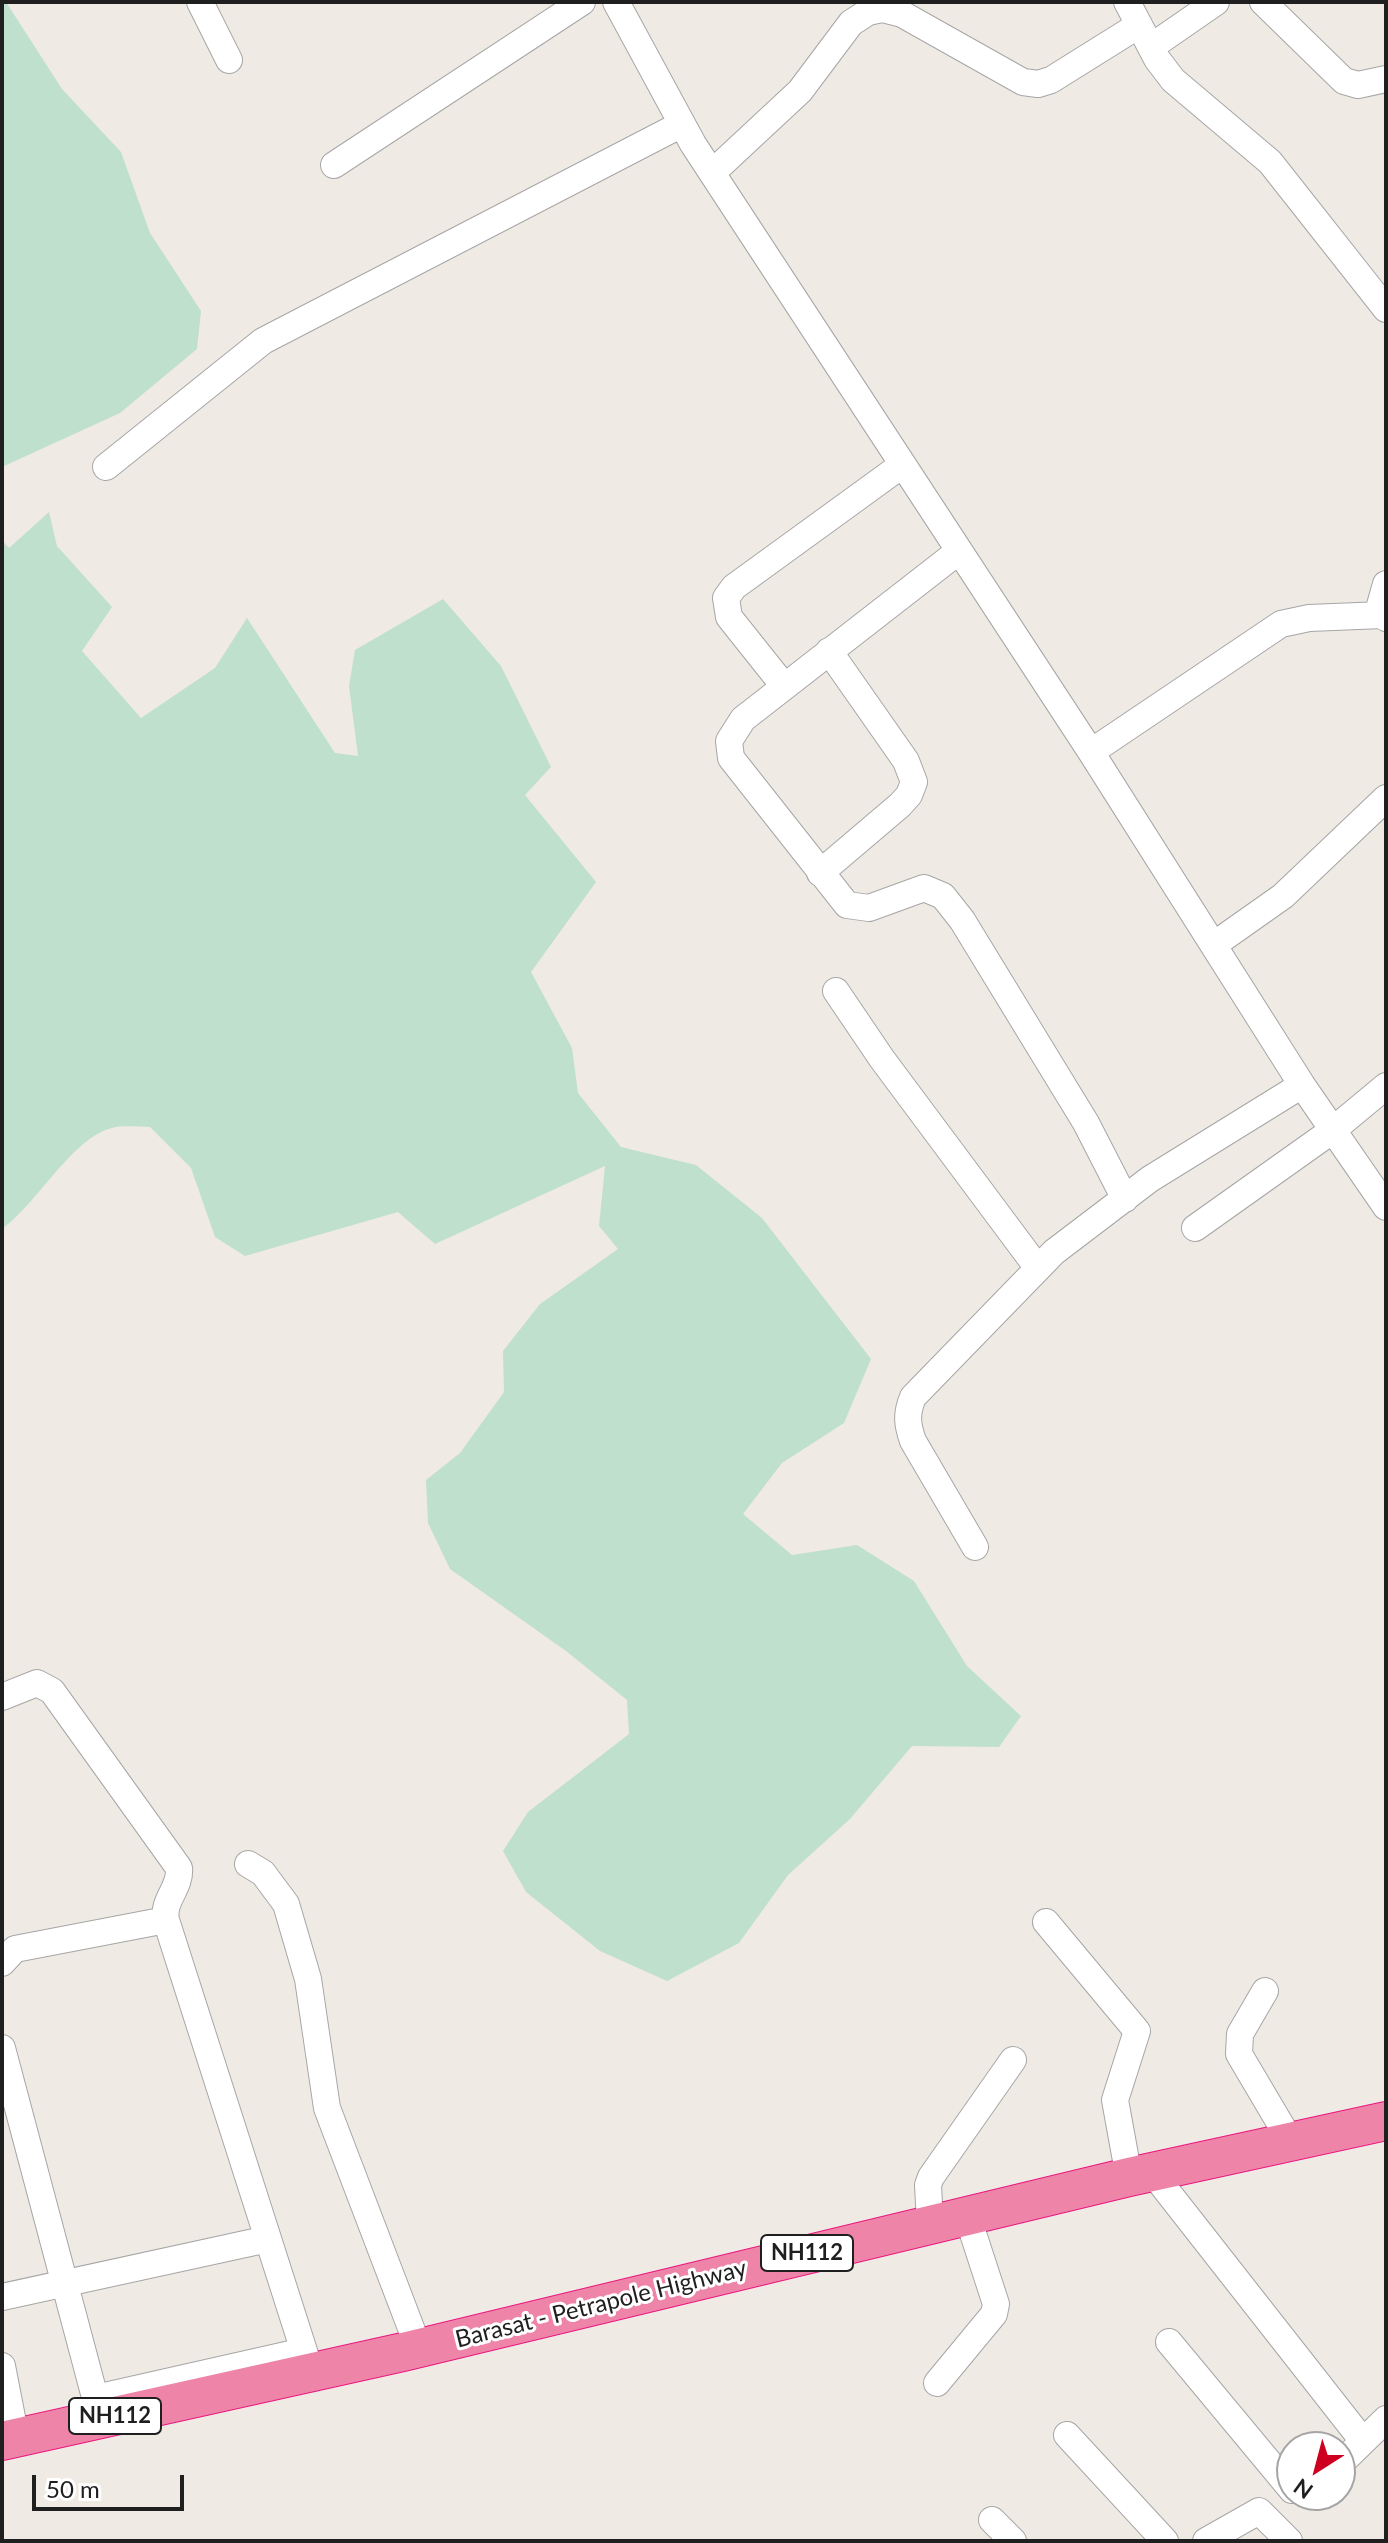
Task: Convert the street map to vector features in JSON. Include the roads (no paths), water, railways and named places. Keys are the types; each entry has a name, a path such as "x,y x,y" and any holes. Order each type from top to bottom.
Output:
{"highway":[{"name":"Barasat - Petrapole Highway","path":"9,2440 99,2409 308,2362 419,2349 1140,2174 1386,2121"}],"street":[{"path":"200,2 229,60"},
{"path":"334,165 582,2"},
{"path":"616,2 712,173 1091,752 1302,1085 1386,1207"},
{"path":"712,173 800,91 851,23 868,12 882,9 902,14 1023,82 1038,84 1051,80 1139,25 1216,2"},
{"path":"1263,2 1344,81 1358,85 1386,79"},
{"path":"1139,25 1173,80 1270,162 1386,309"},
{"path":"106,467 263,341 682,124"},
{"path":"784,686 729,617 726,598 734,587 902,465"},
{"path":"959,551 734,728 729,741 731,758 840,899 856,909 924,888 943,896 1014,1001 1086,1123 1125,1199"},
{"path":"1091,752 1281,624 1309,618 1385,616 1380,597 1386,584"},
{"path":"820,873 900,805 914,782 906,761 829,651"},
{"path":"1215,944 1283,896 1386,798"},
{"path":"836,991 882,1059 1037,1267"},
{"path":"975,1547 913,1441 908,1426 908,1411 913,1397 1037,1267 1214,1136 1302,1085"},
{"path":"1195,1228 1333,1130 1386,1086"},
{"path":"2,1697 37,1683 52,1691 179,1868 178,1882 165,1911 166,1920 308,2362"},
{"path":"248,1864 263,1873 286,1904 308,1979 327,2108 419,2349"},
{"path":"2,1963 15,1949 166,1920"},
{"path":"1046,1922 1137,2031 1115,2100 1140,2174 1363,2441"},
{"path":"1265,1991 1240,2034 1239,2054 1291,2142"},
{"path":"2,2048 99,2409"},
{"path":"930,2224 928,2185 931,2177 1013,2060"},
{"path":"937,2383 994,2314 996,2304 967,2215"},
{"path":"2,2297 268,2239"},
{"path":"1169,2342 1276,2469"},
{"path":"2,2366 9,2440"},
{"path":"1356,2448 1386,2419"},
{"path":"1067,2435 1165,2541"},
{"path":"1206,2541 1276,2504"},
{"path":"1259,2511 1289,2541"},
{"path":"992,2520 1013,2541"}]}
